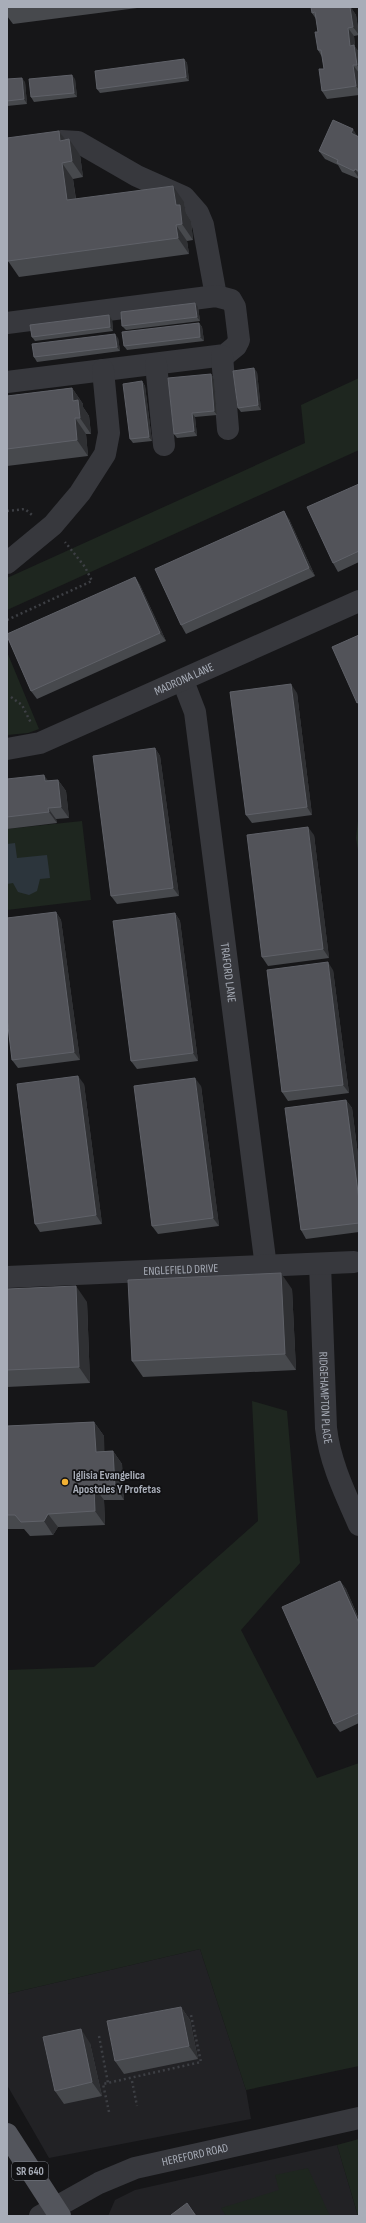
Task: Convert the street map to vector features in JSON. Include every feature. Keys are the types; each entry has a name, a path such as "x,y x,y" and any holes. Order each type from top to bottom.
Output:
{"main road":[{"name":"SR 640","path":"7,2134 51,2213"}],"street":[{"path":"61,141 78,142 137,176 184,197 198,213 203,225 216,296"},
{"path":"7,323 216,296 230,300 235,307 238,340 232,352 222,356 7,382"},
{"path":"222,356 228,429"},
{"path":"156,364 164,445"},
{"path":"7,564 52,525 80,493 105,454 109,432 103,370"},
{"name":"MADRONA LANE","path":"7,749 40,743 183,681 359,601"},
{"name":"TRAFORD LANE","path":"183,681 194,712 266,1267"},
{"name":"ENGLEFIELD DRIVE","path":"7,1277 354,1262"},
{"name":"RIDGEHAMPTON PLACE","path":"320,1264 326,1428 328,1446 337,1476 359,1525"},
{"name":"HEREFORD ROAD","path":"51,2213 99,2183 135,2168 359,2118"}],"path":[{"path":"7,511 25,509 35,517"},
{"path":"7,620 92,581 85,566 64,540"},
{"path":"12,696 22,705 32,725"},
{"path":"109,2112 103,2084 201,2062 191,2015"},
{"path":"99,2036 108,2083"},
{"path":"132,2081 137,2106"}],"shaded area":[{"path":"359,378 359,450 7,610 7,578 305,443 301,405"},
{"path":"7,652 39,729 28,733 7,735"},
{"path":"359,812 359,856 356,838"},
{"path":"82,821 91,900 7,910 7,829"},
{"path":"15,843 17,858 47,855 50,878 40,879 37,891 29,895 18,892 13,883 7,884 7,844"},
{"path":"252,1401 287,1411 300,1563 241,1630 317,1778 359,1763 359,2066 246,2090 200,1949 7,1994 7,1670 94,1667 258,1521"},
{"path":"200,1949 246,2090 251,2119 49,2158 7,2085 7,1994"},
{"path":"359,2139 359,2216 358,2216 337,2145"},
{"path":"337,2145 358,2216 108,2216 115,2200 135,2190"},
{"path":"308,2168 330,2216 226,2216 221,2208 279,2190 275,2175"}],"building":[{"path":"311,7 350,7 353,27 348,28 350,46 354,45 357,65 353,65 356,86 322,91 319,69 324,69 321,50 318,50 315,32 318,32 315,12 312,13"},
{"path":"184,59 186,77 97,89 95,71"},
{"path":"72,75 74,93 31,97 29,79"},
{"path":"22,78 24,99 7,101 7,79"},
{"path":"333,120 353,129 351,133 359,137 359,171 355,169 354,171 337,163 338,160 319,151"},
{"path":"59,131 60,141 69,139 72,161 62,163 67,200 173,186 176,205 180,205 182,224 176,225 178,238 8,261 7,138"},
{"path":"195,303 197,317 122,326 121,312"},
{"path":"109,315 110,327 32,337 30,325"},
{"path":"199,323 200,337 124,346 122,332"},
{"path":"115,334 117,347 34,357 32,344"},
{"path":"254,368 258,405 238,408 233,371"},
{"path":"211,374 214,411 192,413 194,431 174,434 168,378"},
{"path":"142,381 149,437 130,439 123,384"},
{"path":"72,388 73,401 78,400 80,418 75,418 77,440 7,449 7,396"},
{"path":"359,484 359,551 333,563 307,507"},
{"path":"284,511 309,568 181,625 155,569"},
{"path":"135,577 160,633 31,691 7,634"},
{"path":"359,635 359,702 357,703 332,647"},
{"path":"291,684 307,807 246,815 230,692"},
{"path":"155,748 173,888 111,896 93,756"},
{"path":"44,775 45,781 58,780 61,807 48,808 49,812 7,817 7,779"},
{"path":"308,827 323,949 262,957 247,835"},
{"path":"56,912 74,1052 12,1060 7,1018 7,918"},
{"path":"175,913 193,1053 131,1061 113,921"},
{"path":"328,962 343,1085 282,1092 267,970"},
{"path":"78,1076 96,1215 35,1224 17,1084"},
{"path":"195,1078 213,1218 152,1226 134,1086"},
{"path":"346,1100 359,1200 359,1223 301,1230 285,1108"},
{"path":"281,1273 285,1354 132,1361 128,1280"},
{"path":"76,1286 79,1367 7,1370 7,1289"},
{"name":"Iglisia Evangelica Apostoles Y Profetas","path":"94,1422 96,1452 113,1451 115,1486 94,1487 95,1511 48,1514 44,1521 21,1522 15,1515 7,1515 7,1426"},
{"path":"340,1581 359,1623 359,1713 334,1724 282,1607"},
{"path":"181,2007 189,2046 115,2061 107,2021"},
{"path":"81,2029 92,2082 55,2091 43,2037"},
{"path":"187,2203 196,2216 171,2215"}],"place":[{"name":"Iglisia Evangelica Apostoles Y Profetas","path":"65,1482"}]}
